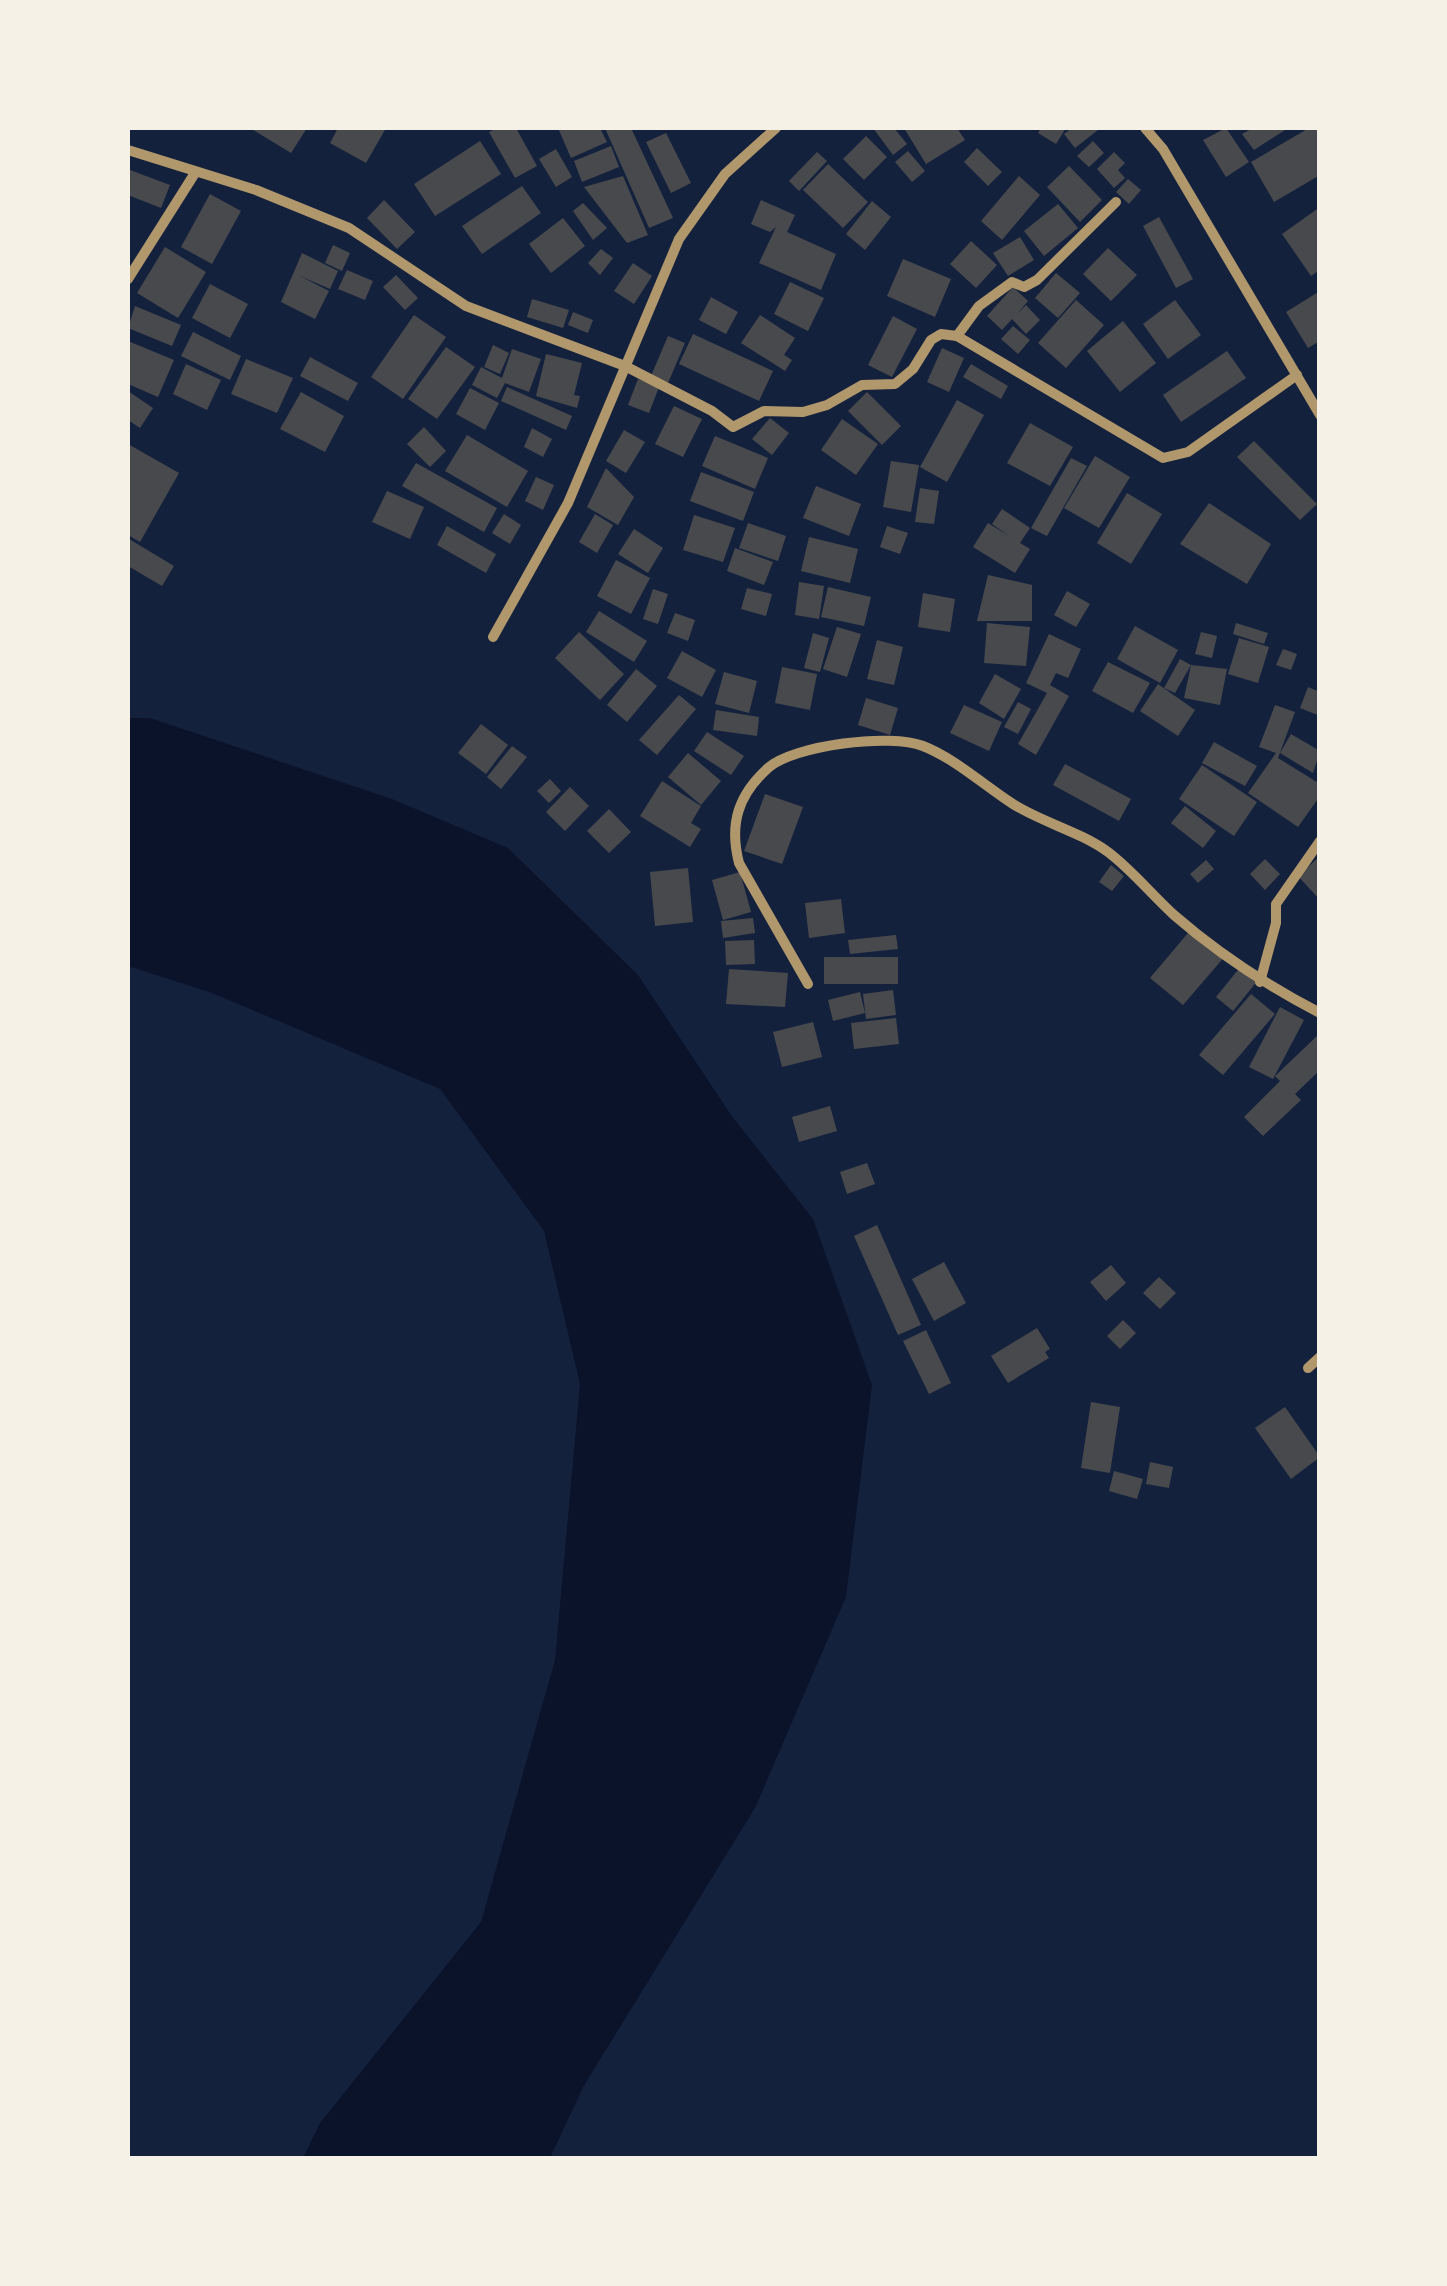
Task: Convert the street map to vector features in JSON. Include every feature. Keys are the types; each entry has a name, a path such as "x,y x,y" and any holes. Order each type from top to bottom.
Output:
{"street":[{"path":"493,637 568,503 679,239 725,174 776,128"},
{"path":"1145,128 1163,149 1319,414"},
{"path":"129,153 256,190 349,228 466,306 625,366 712,411 733,428 764,411 817,409 862,385 896,384 913,370 931,340 941,334 957,336 1163,458 1188,452 1298,375"},
{"path":"128,279 195,173"},
{"path":"957,336 979,306 1012,282 1024,287 1036,280 1116,202"},
{"path":"808,984 739,863 733,840 736,812 748,786 774,763 802,752 880,741 922,745 1036,819 1109,853 1214,948 1260,982 1320,1013"},
{"path":"1260,982 1276,923 1276,904 1320,841"},
{"path":"1308,1368 1320,1356"}],"water":[{"path":"128,718 150,718 392,799 508,848 638,975 731,1115 813,1219 872,1385 846,1597 755,1808 583,2087 550,2158 303,2158 320,2123 481,1922 555,1660 580,1384 544,1231 440,1089 212,993 128,966"}],"building":[{"path":"250,128 307,128 291,153"},
{"path":"338,128 386,128 366,163 330,143"},
{"path":"516,128 537,166 515,178 489,132"},
{"path":"558,128 600,128 607,142 571,158"},
{"path":"605,128 631,128 673,218 649,228"},
{"path":"873,128 894,128 907,144 893,155"},
{"path":"904,128 957,128 965,140 926,164"},
{"path":"1041,128 1066,128 1056,144 1038,133"},
{"path":"1072,128 1098,130 1075,148 1064,134"},
{"path":"1226,128 1249,162 1226,177 1203,140"},
{"path":"1253,128 1288,128 1254,150 1242,134"},
{"path":"1309,128 1320,128 1320,175 1274,202 1251,162"},
{"path":"666,133 691,183 671,193 646,142"},
{"path":"866,136 887,157 864,180 843,159"},
{"path":"480,141 501,174 435,216 414,184"},
{"path":"1093,141 1104,153 1089,167 1077,156"},
{"path":"611,146 619,167 582,182 574,161"},
{"path":"977,148 1002,172 988,186 964,162"},
{"path":"556,149 572,177 556,187 539,159"},
{"path":"908,151 925,171 912,182 895,162"},
{"path":"817,152 827,161 799,191 789,181"},
{"path":"1114,152 1125,163 1118,170 1125,178 1114,188 1097,169"},
{"path":"828,164 868,202 843,228 803,190"},
{"path":"1069,166 1102,200 1080,222 1047,187"},
{"path":"130,170 170,185 161,208 128,195"},
{"path":"623,176 648,235 627,243 584,187"},
{"path":"1019,176 1040,195 1002,240 981,221"},
{"path":"1128,179 1141,190 1129,204 1116,192"},
{"path":"522,186 541,213 482,254 462,226"},
{"path":"210,194 241,211 212,264 181,247"},
{"path":"384,200 415,232 397,249 367,218"},
{"path":"761,200 795,215 787,232 836,254 821,290 759,263 776,227 770,232 751,224"},
{"path":"872,201 891,217 865,250 846,234"},
{"path":"583,203 607,228 593,240 573,211"},
{"path":"1058,204 1078,228 1044,256 1024,231"},
{"path":"1320,207 1320,270 1311,276 1282,234"},
{"path":"1159,217 1193,279 1176,288 1143,226"},
{"path":"563,218 585,246 551,273 529,244"},
{"path":"1020,237 1034,260 1008,276 993,253"},
{"path":"971,241 997,265 976,288 950,264"},
{"path":"333,245 350,253 342,271 325,263"},
{"path":"165,247 206,272 178,318 137,293"},
{"path":"1108,248 1137,275 1111,301 1083,274"},
{"path":"601,249 613,258 600,275 588,263"},
{"path":"302,253 338,271 330,289 300,276 329,291 315,319 281,302"},
{"path":"903,259 951,279 935,317 887,296"},
{"path":"633,263 652,276 634,304 614,291"},
{"path":"347,270 373,281 365,300 338,289"},
{"path":"1056,273 1080,293 1058,318 1035,298"},
{"path":"396,275 418,298 405,310 383,287"},
{"path":"790,282 824,298 808,331 774,314"},
{"path":"210,284 248,304 230,338 192,318"},
{"path":"1013,287 1028,301 1017,314 1026,305 1040,320 1026,334 1012,319 1002,330 987,316"},
{"path":"1320,291 1320,341 1308,348 1286,312"},
{"path":"711,297 738,312 726,334 699,320"},
{"path":"532,299 569,310 563,328 527,317"},
{"path":"1076,300 1104,325 1066,368 1038,343"},
{"path":"1175,300 1201,335 1168,359 1143,324"},
{"path":"135,306 181,325 172,346 128,328"},
{"path":"573,312 593,320 588,333 568,325"},
{"path":"414,315 446,337 403,399 371,377"},
{"path":"760,315 795,338 784,355 792,360 785,371 741,343"},
{"path":"893,316 917,329 892,377 868,365"},
{"path":"1123,321 1156,363 1120,392 1087,351"},
{"path":"1013,326 1030,340 1018,354 1001,339"},
{"path":"193,332 241,356 230,380 181,356"},
{"path":"693,334 773,371 759,401 679,364"},
{"path":"668,336 685,343 668,383 651,376"},
{"path":"128,341 174,360 158,397 128,384"},
{"path":"493,345 509,353 500,374 484,367"},
{"path":"446,347 475,367 437,419 408,399"},
{"path":"942,348 964,358 949,392 927,382"},
{"path":"512,349 541,359 529,392 505,383 497,398 472,385 481,367 502,378"},
{"path":"1227,351 1246,378 1181,422 1163,395"},
{"path":"546,354 582,363 574,395 580,396 577,408 536,396"},
{"path":"310,357 358,383 348,401 300,376"},
{"path":"246,359 293,378 277,413 231,394"},
{"path":"186,364 221,380 207,410 173,394"},
{"path":"971,364 1008,386 1001,399 963,377"},
{"path":"638,379 659,387 649,413 628,405"},
{"path":"507,387 572,416 566,430 501,401"},
{"path":"470,388 499,403 485,430 456,414"},
{"path":"128,391 153,408 140,428 128,420"},
{"path":"301,392 344,416 325,452 280,429"},
{"path":"867,392 901,426 882,445 848,411"},
{"path":"957,400 984,415 947,482 920,467"},
{"path":"674,406 702,419 683,457 655,444"},
{"path":"770,418 789,433 772,455 752,439"},
{"path":"842,419 878,444 856,475 821,450"},
{"path":"1030,423 1073,447 1050,486 1007,463"},
{"path":"424,427 446,451 430,467 407,444"},
{"path":"532,428 552,439 543,457 524,447"},
{"path":"624,430 645,442 626,473 606,461"},
{"path":"467,435 528,471 507,507 445,471"},
{"path":"715,436 768,458 755,489 702,466"},
{"path":"1254,441 1317,504 1300,520 1237,457"},
{"path":"128,444 179,473 140,542 128,535"},
{"path":"1095,456 1130,477 1099,528 1064,508"},
{"path":"1071,458 1087,466 1047,536 1031,528"},
{"path":"891,461 919,465 911,512 883,507"},
{"path":"416,463 497,508 484,532 402,486"},
{"path":"606,468 634,497 618,525 587,507"},
{"path":"701,472 754,492 743,521 690,501"},
{"path":"536,477 554,485 543,510 525,501"},
{"path":"816,486 861,504 849,536 803,518"},
{"path":"920,488 939,491 934,524 915,522"},
{"path":"387,491 424,507 410,539 372,522"},
{"path":"1127,493 1162,514 1131,564 1097,543"},
{"path":"1209,503 1271,544 1247,584 1180,544"},
{"path":"1002,509 1030,528 1020,543 1030,549 1015,573 973,547 988,523 1009,536 992,524"},
{"path":"504,514 521,525 510,544 492,533"},
{"path":"595,514 613,525 597,553 579,542"},
{"path":"694,515 735,528 723,562 683,550"},
{"path":"748,523 786,536 778,561 739,548"},
{"path":"447,526 496,554 486,573 437,545"},
{"path":"887,526 908,533 900,554 880,547"},
{"path":"634,529 663,548 648,573 618,554"},
{"path":"809,537 858,549 850,583 801,571"},
{"path":"129,539 174,566 162,586 128,566"},
{"path":"735,548 773,562 764,585 727,571"},
{"path":"616,560 650,578 631,614 597,596"},
{"path":"988,575 1032,585 1032,621 977,621"},
{"path":"799,582 824,586 819,619 795,615"},
{"path":"828,587 871,597 864,626 821,617"},
{"path":"747,588 772,594 766,616 741,609"},
{"path":"653,589 668,594 658,624 643,619"},
{"path":"1067,591 1090,604 1076,627 1054,615"},
{"path":"923,593 955,599 950,632 918,627"},
{"path":"599,611 647,641 634,662 586,632"},
{"path":"675,613 695,620 688,641 667,633"},
{"path":"987,623 1030,627 1026,666 984,663"},
{"path":"1236,623 1268,633 1264,644 1233,634"},
{"path":"1135,626 1178,650 1160,683 1117,659"},
{"path":"837,627 861,634 847,677 823,669"},
{"path":"579,632 624,674 600,700 555,658"},
{"path":"1201,632 1217,636 1212,658 1195,654"},
{"path":"813,633 829,638 820,672 804,668"},
{"path":"1049,634 1081,649 1068,678 1056,673 1050,685 1069,696 1036,755 1018,744 1047,693 1026,683"},
{"path":"1239,638 1269,647 1258,683 1228,674"},
{"path":"877,640 903,647 894,685 867,679"},
{"path":"1283,649 1297,654 1291,670 1276,665"},
{"path":"682,651 716,670 702,697 667,678"},
{"path":"1180,659 1191,665 1175,693 1164,688"},
{"path":"1108,662 1150,683 1133,713 1092,691"},
{"path":"1191,665 1227,669 1220,705 1184,698"},
{"path":"782,667 817,674 810,710 775,703"},
{"path":"636,669 657,686 627,722 607,705"},
{"path":"724,672 757,681 749,713 715,704"},
{"path":"995,674 1021,689 1004,719 979,703"},
{"path":"1158,684 1195,710 1178,736 1140,711"},
{"path":"1308,687 1320,692 1320,716 1300,708"},
{"path":"679,695 696,709 657,755 639,740"},
{"path":"866,698 898,708 890,735 858,725"},
{"path":"1018,702 1031,709 1018,734 1004,727"},
{"path":"964,705 1002,722 989,751 950,733"},
{"path":"1275,705 1295,712 1278,758 1320,784 1320,796 1298,827 1248,793 1276,753 1259,747"},
{"path":"716,710 759,717 757,736 713,730"},
{"path":"481,724 508,745 486,774 458,753"},
{"path":"707,732 744,756 731,775 694,751"},
{"path":"1291,734 1320,751 1313,773 1280,753"},
{"path":"1214,742 1257,766 1245,786 1202,763"},
{"path":"512,746 527,757 501,789 487,777"},
{"path":"688,753 721,781 701,805 668,777"},
{"path":"1065,764 1131,799 1119,821 1053,785"},
{"path":"1202,765 1257,802 1234,836 1179,799"},
{"path":"550,779 561,791 549,803 537,791"},
{"path":"662,781 701,806 691,823 701,829 690,847 640,816"},
{"path":"570,787 589,806 565,831 546,812"},
{"path":"765,794 803,807 782,864 744,851"},
{"path":"1185,806 1216,831 1203,848 1171,823"},
{"path":"609,809 631,832 609,853 587,831"},
{"path":"1320,856 1320,900 1298,876"},
{"path":"1265,859 1280,874 1265,890 1250,874"},
{"path":"1206,860 1214,869 1198,883 1190,874"},
{"path":"1111,865 1124,876 1112,891 1099,882"},
{"path":"688,868 693,922 655,926 650,872"},
{"path":"740,872 751,912 723,920 712,880"},
{"path":"841,899 845,933 809,938 805,903"},
{"path":"753,918 755,933 723,938 721,921"},
{"path":"1193,927 1226,955 1183,1005 1150,978"},
{"path":"896,935 898,949 850,954 848,940"},
{"path":"754,940 755,964 726,965 725,941"},
{"path":"824,957 898,957 898,984 824,984"},
{"path":"1242,965 1259,979 1233,1011 1216,997"},
{"path":"729,969 788,973 785,1007 726,1004"},
{"path":"893,990 896,1015 866,1019 863,994"},
{"path":"860,992 865,1013 833,1021 828,1000"},
{"path":"1251,994 1275,1014 1223,1075 1199,1055"},
{"path":"1280,1007 1304,1020 1273,1079 1249,1067"},
{"path":"896,1018 899,1044 854,1049 851,1023"},
{"path":"813,1022 822,1057 782,1067 773,1032"},
{"path":"1317,1036 1320,1070 1295,1094 1301,1100 1263,1136 1244,1117 1280,1081 1275,1076"},
{"path":"830,1106 837,1131 799,1142 792,1117"},
{"path":"867,1163 875,1184 847,1194 840,1172"},
{"path":"877,1225 921,1325 898,1335 854,1236"},
{"path":"944,1262 966,1303 934,1321 912,1279"},
{"path":"1111,1265 1126,1283 1106,1301 1090,1282"},
{"path":"1159,1277 1176,1293 1160,1309 1143,1293"},
{"path":"1123,1320 1136,1333 1120,1349 1107,1336"},
{"path":"1037,1328 1050,1349 1045,1352 1049,1358 1008,1383 991,1356"},
{"path":"926,1330 951,1383 929,1394 903,1341"},
{"path":"1091,1402 1120,1407 1110,1473 1081,1468"},
{"path":"1285,1407 1320,1457 1291,1479 1255,1428"},
{"path":"1150,1462 1173,1467 1169,1488 1146,1484"},
{"path":"1114,1471 1143,1479 1137,1499 1109,1491"}]}
